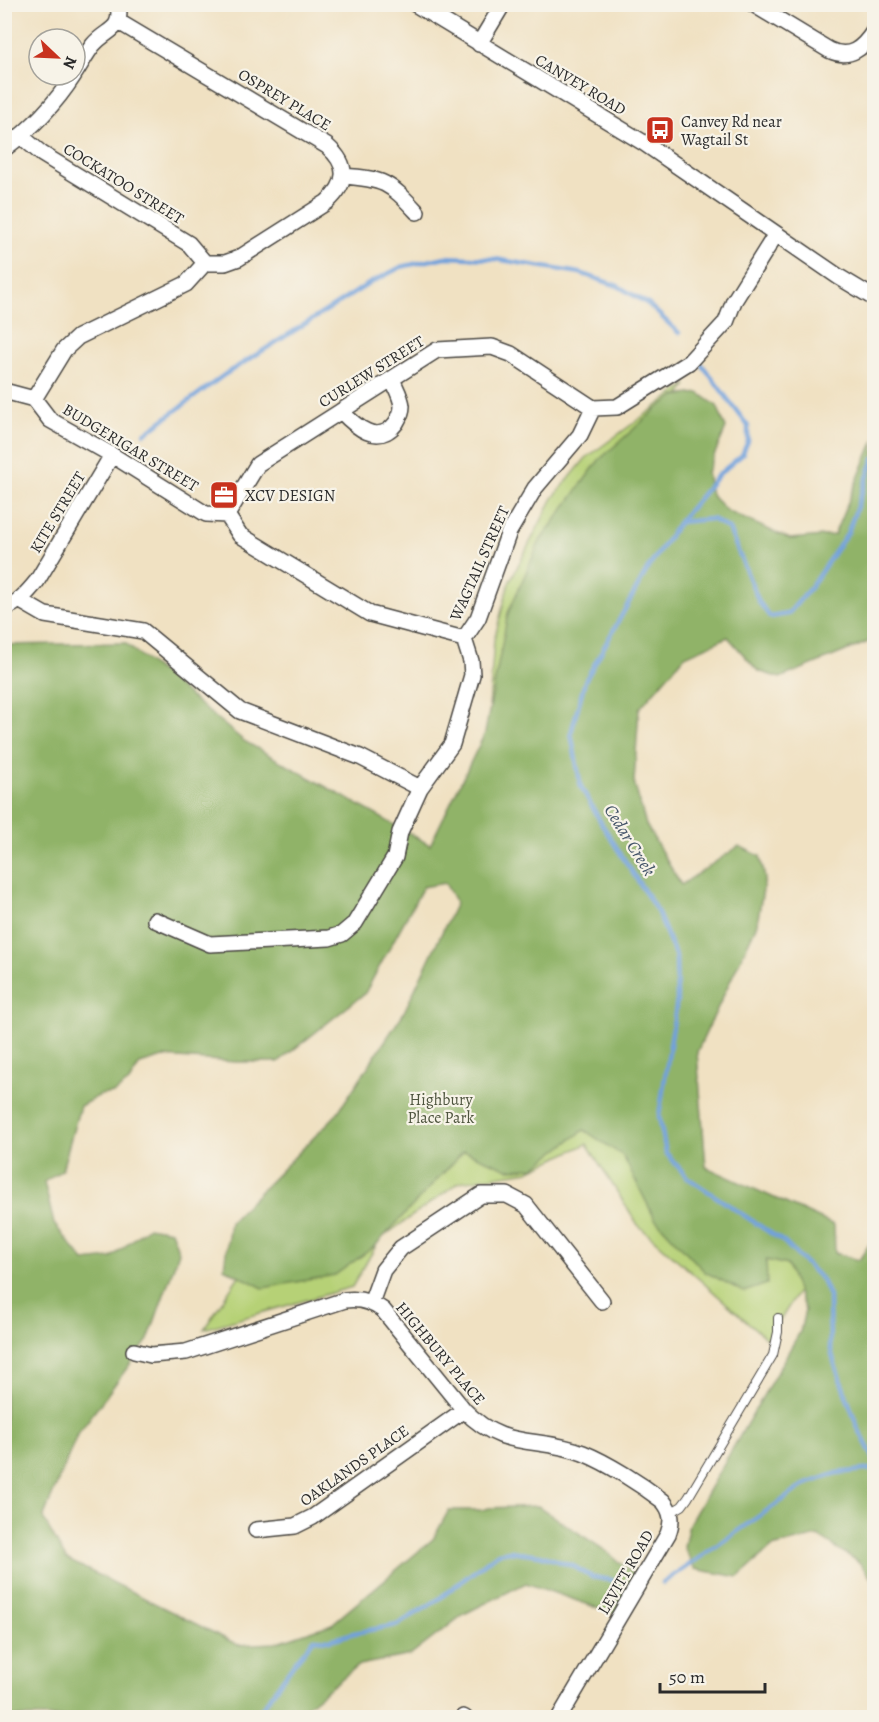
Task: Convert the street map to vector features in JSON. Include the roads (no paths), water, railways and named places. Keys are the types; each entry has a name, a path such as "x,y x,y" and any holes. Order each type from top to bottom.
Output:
{"street":[{"path":"87,54 94,44 119,22 118,4"},
{"name":"CANVEY ROAD","path":"415,4 644,143 874,298"},
{"path":"479,44 503,4"},
{"path":"753,4 829,50 840,54 859,50 874,31"},
{"name":"OSPREY PLACE","path":"119,22 327,146 339,157 343,166 343,176"},
{"path":"4,149 21,136 52,104 64,87"},
{"name":"COCKATOO STREET","path":"21,136 42,154 189,244 205,263"},
{"path":"4,391 34,399 64,350 78,338 186,284 205,263 225,263 239,258 327,201 339,190 343,176 372,178 388,184 417,212"},
{"path":"593,408 616,407 689,362 726,322 734,301 776,234"},
{"name":"CURLEW STREET","path":"227,514 258,464 437,350 492,347 511,354 593,408"},
{"path":"342,411 355,426 373,434 383,434 390,430 401,415 402,406 392,379"},
{"name":"BUDGERIGAR STREET","path":"34,399 50,420 112,455 206,514 227,514"},
{"name":"WAGTAIL STREET","path":"155,920 210,944 329,938 342,934 355,923 395,857 400,832 420,788 452,744 472,675 471,661 464,639 478,618 509,532 535,488 580,435 593,408"},
{"name":"KITE STREET","path":"4,608 19,600 37,581 112,455"},
{"path":"227,514 240,534 370,614 464,639"},
{"path":"19,600 45,615 143,631 240,711 360,757 420,788"},
{"path":"371,1303 383,1270 401,1248 481,1195 507,1195 526,1205 602,1301"},
{"name":"HIGHBURY PLACE","path":"134,1351 151,1355 186,1352 345,1300 360,1299 382,1310 475,1421 500,1436 565,1448 595,1459 655,1494 663,1500 670,1513"},
{"name":"OAKLANDS PLACE","path":"256,1530 295,1526 313,1517 464,1410"},
{"name":"LEVITT ROAD","path":"559,1718 668,1534 672,1521 670,1513"}],"lane":[{"path":"670,1513 682,1506 688,1498 774,1355 778,1318"}],"waterway":[{"path":"144,434 224,375 370,283 401,267 445,257 495,259 580,273 618,286 648,304 679,333"},
{"path":"680,521 719,474 742,455 748,441 748,426 700,362"},
{"name":"Cedar Creek","path":"874,458 848,532 810,588 788,614 770,617 759,602 729,529 712,519 679,522 647,570 585,681 571,733 581,787 657,911 676,957 677,1000 659,1116 666,1153 688,1178 784,1242 822,1280 829,1296 830,1346 835,1365 858,1428 874,1459"},
{"path":"663,1583 804,1485 837,1473 874,1469"},
{"path":"255,1718 314,1639 330,1640 397,1625 436,1601 498,1553 510,1551 540,1555 573,1566 592,1577 618,1581"}],"place":[{"name":"Canvey Rd near Wagtail St","path":"660,130"},
{"name":"XCV DESIGN","path":"224,495"}],"park label":[{"name":"Highbury Place Park","path":"441,1108"}]}
